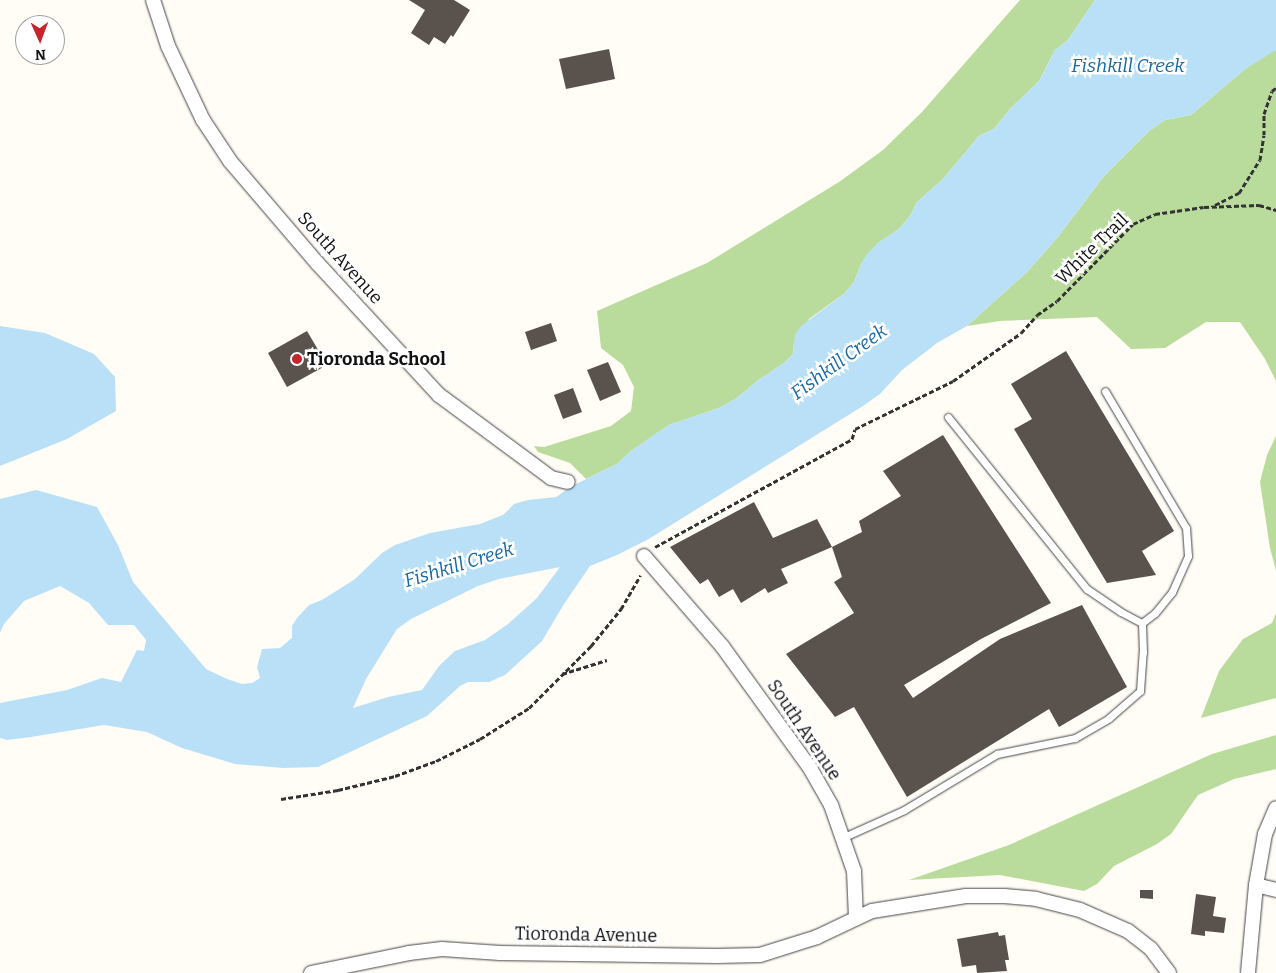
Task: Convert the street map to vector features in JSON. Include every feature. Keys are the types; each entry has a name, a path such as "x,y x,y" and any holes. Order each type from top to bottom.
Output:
{"street":[{"name":"South Avenue","path":"153,0 168,46 203,120 230,161 318,264 439,395 552,478 568,482"},
{"name":"South Avenue","path":"649,555 722,646 810,768 831,805 844,837 854,871 856,918"},
{"path":"1248,973 1256,885 1265,834 1276,808"},
{"path":"1256,885 1276,890"},
{"path":"856,918 872,912 966,896 1036,899 1080,910 1128,931 1151,949 1170,973"},
{"name":"Tioronda Avenue","path":"311,973 442,949 520,953 760,955 817,938 856,918"}],"lane":[{"path":"1105,390 1186,528 1188,556 1172,592 1155,613 1142,623"},
{"path":"948,417 1087,589 1121,612 1142,623"},
{"path":"844,837 904,810 997,754 1075,738 1109,718 1140,691 1143,652 1142,623"}],"path":[{"path":"1212,206 1239,193 1260,160 1264,135 1264,114 1272,91 1276,88"},
{"name":"White Trail","path":"649,555 852,439 855,429 953,381 1021,333 1037,315 1057,301 1132,224 1155,214 1212,206 1259,205 1276,210"},
{"path":"281,799 395,776 436,762 480,739 529,708 591,646 620,609 649,555"},
{"path":"561,674 607,660"}],"green space":[{"path":"1020,0 1095,0 1067,41 1055,50 1039,81 1009,110 994,129 979,136 943,179 917,202 910,216 899,229 878,243 861,264 854,282 845,293 809,319 794,343 793,354 784,363 757,381 737,398 719,408 669,425 631,451 617,464 586,479 570,463 538,452 534,446 544,447 611,426 631,411 634,387 623,365 601,348 597,311 707,263 839,182 883,150 922,112"},
{"path":"1276,50 1276,381 1265,359 1240,322 1206,322 1165,348 1131,349 1097,317 1000,321 967,326 1027,272 1057,238 1104,176 1149,131 1165,120 1191,115 1245,69"},
{"path":"1276,436 1276,571 1270,548 1260,482 1267,455"},
{"path":"1276,613 1276,698 1201,718 1219,671 1243,639 1272,623"},
{"path":"1276,735 1276,769 1234,779 1198,795 1171,834 1157,844 1114,866 1097,884 1084,891 1000,875 909,880 1009,845 1212,754"}],"water":[{"name":"Fishkill Creek","path":"1095,0 1276,0 1276,50 1245,69 1191,115 1165,120 1149,131 1104,176 1057,238 1027,272 967,326 937,343 902,370 880,394 863,406 647,540 590,566 542,641 505,675 489,682 468,682 460,686 427,716 318,767 283,768 235,764 182,748 147,732 104,725 7,740 0,738 0,703 67,690 102,678 121,682 137,650 144,651 146,640 134,625 108,625 89,603 60,586 24,601 4,624 0,633 0,499 36,490 97,507 118,545 133,582 206,669 242,684 252,683 260,678 257,667 262,649 280,648 292,638 292,626 309,605 322,600 355,579 382,553 395,545 430,533 480,524 503,515 514,504 528,500 556,497 572,486 617,464 631,451 669,425 719,408 737,398 757,381 784,363 793,354 795,335 801,326 845,293 854,282 867,254 878,243 899,229 910,216 917,202 943,179 979,136 994,129 1009,110 1039,81 1055,50 1067,41","holes":["560,567 537,598 508,624 485,640 455,651 439,666 422,690 388,697 353,708 366,679 397,629 411,619 478,586 499,579"]},
{"path":"0,326 45,333 94,354 115,377 116,411 67,439 0,466"}],"building":[{"path":"409,0 454,0 470,10 453,37 451,35 445,44 434,37 429,45 411,33 425,10"},
{"path":"609,49 615,79 566,89 559,59"},
{"path":"551,323 557,341 531,350 525,332"},
{"name":"Tioronda School","path":"307,331 327,365 287,387 268,353"},
{"path":"1066,351 1174,531 1142,551 1156,575 1107,583 1014,429 1032,419 1011,384"},
{"path":"608,362 621,392 600,401 587,370"},
{"path":"573,388 582,412 563,419 554,395"},
{"path":"943,435 1051,603 981,639 904,685 913,698 1000,639 1082,605 1127,687 1059,727 1049,709 907,797 854,707 835,717 786,654 854,613 834,582 842,577 832,547 862,532 859,521 901,496 883,471"},
{"path":"754,502 773,538 817,519 832,547 781,569 788,583 768,593 765,588 741,603 733,589 719,597 708,579 700,584 670,547"},
{"path":"1140,890 1153,890 1153,899 1140,898"},
{"path":"1196,894 1216,897 1213,916 1226,918 1224,933 1205,931 1205,936 1191,934"},
{"path":"998,932 999,936 1005,935 1009,960 1005,960 1007,971 977,973 976,965 962,967 957,939"}],"place":[{"name":"Tioronda School","path":"297,359"}]}
